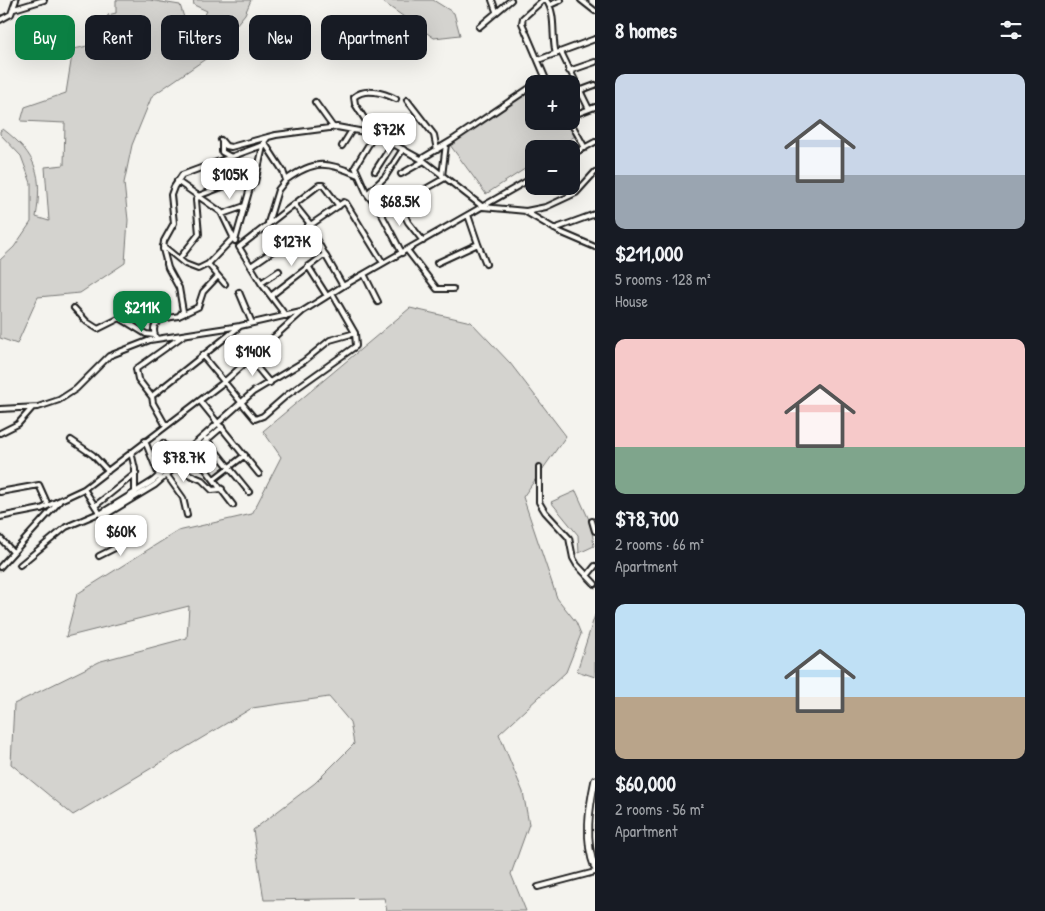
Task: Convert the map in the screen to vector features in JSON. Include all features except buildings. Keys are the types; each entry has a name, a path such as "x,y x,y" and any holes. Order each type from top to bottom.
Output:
{"main road":[{"path":"595,780 589,821 592,860 595,870"}],"street":[{"path":"0,20 11,14 16,0"},
{"path":"14,9 44,0"},
{"path":"492,0 496,11"},
{"path":"479,27 496,11 512,0"},
{"path":"544,75 522,20 544,0 550,5 558,53 571,75"},
{"path":"550,5 561,0"},
{"path":"581,0 595,11"},
{"path":"538,60 595,40"},
{"path":"569,71 595,62"},
{"path":"580,91 595,85"},
{"path":"374,133 355,104 354,97 358,93 368,91 396,99"},
{"path":"401,174 525,91"},
{"path":"580,93 589,109"},
{"path":"407,100 434,135 437,150"},
{"path":"315,102 333,127"},
{"path":"580,112 595,107"},
{"path":"231,157 222,152 222,141 231,147 268,137 333,127 374,133 423,160 483,207 526,211 568,198 583,187 595,172"},
{"path":"342,146 352,130"},
{"path":"575,130 585,148"},
{"path":"374,133 355,165 367,194 380,211 402,253"},
{"path":"163,246 179,259 195,268 208,264 234,240 258,174 264,144 268,137"},
{"path":"580,150 595,142"},
{"path":"375,171 393,143"},
{"path":"182,315 183,308 180,293 167,264 163,246 174,223 171,196 177,180 182,175 264,144"},
{"path":"264,144 283,171 286,180"},
{"path":"443,177 446,144"},
{"path":"367,194 385,177 403,149"},
{"path":"268,223 278,190 286,180 310,165 332,165 358,175"},
{"path":"198,196 258,174"},
{"path":"380,211 397,200 406,200 443,177"},
{"path":"177,180 222,214 234,240 289,323"},
{"path":"0,517 25,514 59,502 84,489 224,382 303,311 342,286 525,182"},
{"path":"239,247 319,185 323,185 339,206"},
{"path":"179,259 199,234 196,200 198,196"},
{"path":"397,200 408,222 423,241"},
{"path":"251,266 309,224 346,203 383,263"},
{"path":"294,204 309,224 342,286"},
{"path":"222,214 245,206"},
{"path":"526,211 554,229 595,247"},
{"path":"554,229 595,214"},
{"path":"468,215 486,264"},
{"path":"437,263 478,244"},
{"path":"408,250 437,289 453,289"},
{"path":"272,295 325,254"},
{"path":"208,264 225,284"},
{"path":"308,266 327,296"},
{"path":"261,283 279,271"},
{"path":"364,274 378,302"},
{"path":"155,336 153,328 159,320 182,315 198,307 203,292 218,276"},
{"path":"239,292 252,324"},
{"path":"202,355 242,402 252,417 255,419 263,416 287,395 356,346 355,333 332,293"},
{"path":"74,308 87,322 98,328 120,318 146,334 155,336 186,334 252,324 303,311"},
{"path":"152,397 240,326"},
{"path":"160,478 221,426 253,392 270,384 330,340 355,333"},
{"path":"176,341 178,334"},
{"path":"166,426 152,397 138,379 136,369 186,334"},
{"path":"0,409 32,408 65,398 109,356 155,336"},
{"path":"250,359 270,384"},
{"path":"200,401 259,474"},
{"path":"0,433 18,424 32,408"},
{"path":"205,438 249,492"},
{"path":"71,440 93,456 108,471"},
{"path":"145,441 160,478"},
{"path":"163,443 189,475 202,480 211,489 222,489"},
{"path":"191,450 233,505"},
{"path":"131,452 136,473 135,496"},
{"path":"214,479 245,455"},
{"path":"20,565 59,531 100,514 135,496 166,474 178,461"},
{"path":"539,467 541,475 539,502 544,512 569,538 572,558 580,571 595,584"},
{"path":"95,506 136,473"},
{"path":"166,474 183,498 187,516"},
{"path":"0,492 39,485 48,505"},
{"path":"84,489 121,546"},
{"path":"0,567 12,551 59,502"},
{"path":"592,521 595,531"},
{"path":"0,538 12,551"},
{"path":"99,556 133,539"},
{"path":"587,576 595,566"},
{"path":"538,887 595,870"}],"shaded area":[{"path":"116,0 149,0 180,5 183,15 161,15 161,60 204,60 152,96 132,145 124,183 128,220 125,263 80,293 38,297 17,344 0,338 0,260 14,247 31,222 31,183 21,156 0,134 0,131 3,129 30,157 38,178 39,189 36,217 49,221 45,167 64,165 65,123 21,121 25,107 66,93 71,60 75,60 75,48 85,46 85,60 151,60 151,15 108,15 116,13"},
{"path":"193,0 251,0 245,14 239,21 239,15 205,15 207,11 194,5"},
{"path":"380,0 433,0 454,13 460,35 434,38 427,33 427,15 401,15"},
{"path":"525,94 525,130 571,130 575,136 569,140 525,140 525,169 486,194 450,145"},
{"path":"410,308 471,322 510,363 566,436 523,497 557,598 576,622 581,634 566,672 499,734 523,792 529,824 511,874 526,911 387,911 384,898 264,900 253,830 315,783 354,744 350,722 329,697 252,708 73,815 11,764 14,704 101,661 187,638 189,606 66,637 77,594 178,531 252,514 281,457 263,431"},
{"path":"576,491 591,524 594,546 579,553 578,535 551,502"},
{"path":"595,615 595,677 577,671"}]}
